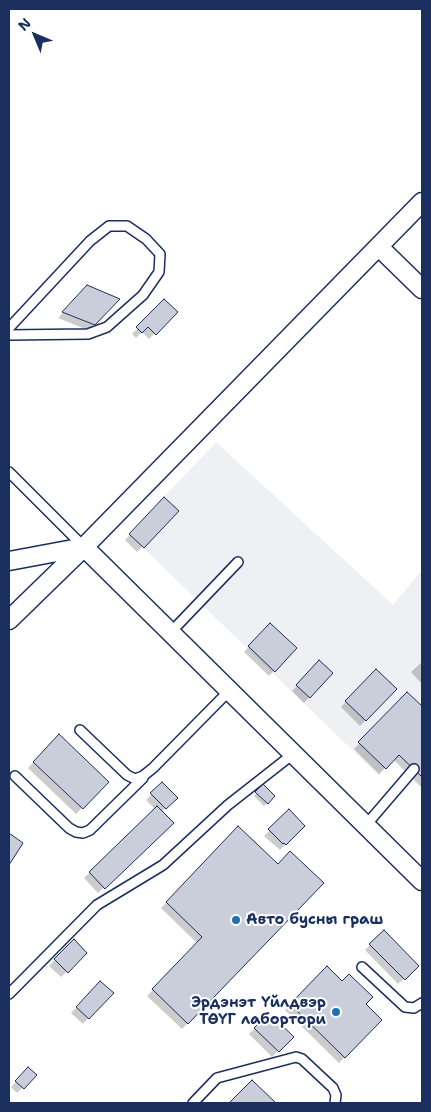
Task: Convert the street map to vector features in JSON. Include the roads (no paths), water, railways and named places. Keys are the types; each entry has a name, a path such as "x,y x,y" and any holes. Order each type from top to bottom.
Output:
{"street":[{"path":"9,620 84,547 422,202"},
{"path":"379,247 422,289"},
{"path":"9,561 84,547"},
{"path":"84,547 422,881"}],"lane":[{"path":"9,328 90,241 109,226 127,226 146,239 160,254 159,272 143,295 107,327 88,334 9,335"},
{"path":"9,472 84,547"},
{"path":"170,632 238,562"},
{"path":"14,776 69,828 83,833 90,830 230,690"},
{"path":"80,730 127,775 135,779 143,776 153,768"},
{"path":"9,994 97,905 163,865 228,805 293,754"},
{"path":"366,826 414,770"},
{"path":"362,967 405,1007 414,1008 422,1003"},
{"path":"291,1049 333,1088 336,1094 335,1103"},
{"path":"193,1103 216,1078 296,1057 302,1059"}],"place":[{"name":"Авто бусны граш","path":"236,920"},
{"name":"Эрдэнэт Үйлдвэр ТӨҮГ лабортори","path":"336,1012"}]}
